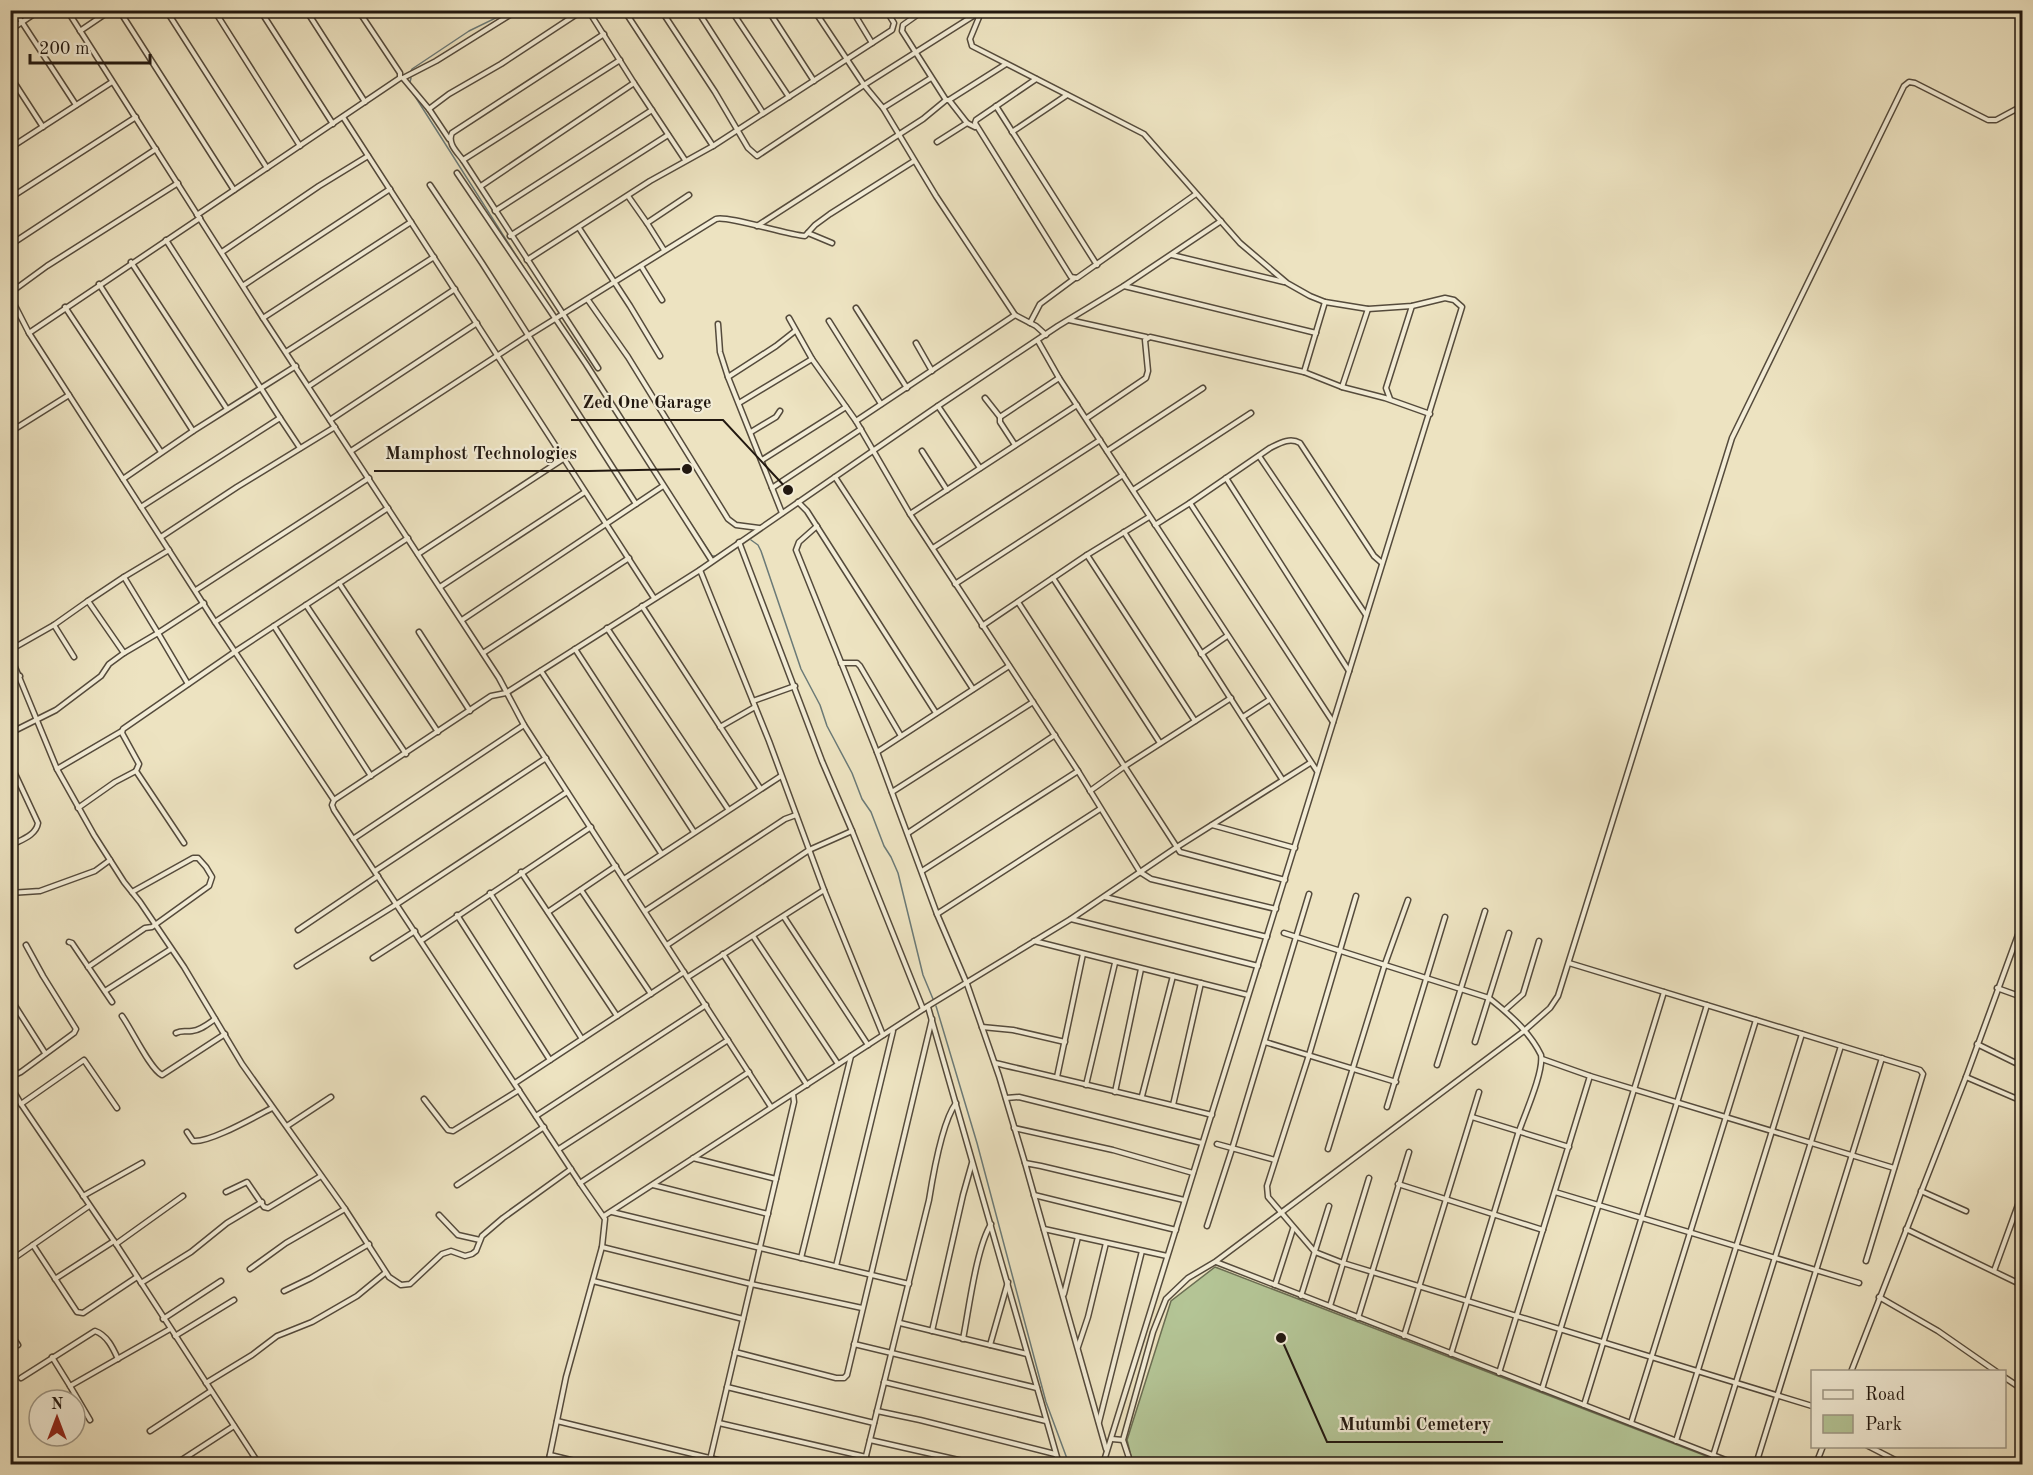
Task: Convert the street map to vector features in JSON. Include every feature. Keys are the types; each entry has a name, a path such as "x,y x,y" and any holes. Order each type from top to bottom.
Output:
{"street":[{"path":"14,10 76,105"},
{"path":"10,30 40,10"},
{"path":"67,10 263,318 483,652 524,725 771,1107"},
{"path":"80,31 111,10"},
{"path":"119,10 234,190"},
{"path":"166,10 267,168"},
{"path":"214,10 300,146"},
{"path":"260,10 333,124"},
{"path":"306,10 365,102"},
{"path":"358,10 402,77 429,109 481,186 510,236 598,368"},
{"path":"29,333 166,240 234,190 402,77 436,62 518,10"},
{"path":"429,109 449,94 501,64 583,10"},
{"path":"588,10 685,160"},
{"path":"624,10 713,146"},
{"path":"661,10 748,148 757,156 982,10"},
{"path":"697,10 763,113"},
{"path":"731,10 789,97"},
{"path":"768,10 814,81"},
{"path":"814,10 882,108 897,135 1015,315 1046,335"},
{"path":"852,10 873,43"},
{"path":"527,260 685,160 713,146 892,30 894,23 886,10"},
{"path":"924,10 901,27 915,53 947,100 967,123 976,127 1069,275 1075,278"},
{"path":"982,10 970,43 972,46 1144,134 1240,243 1287,283"},
{"path":"450,140 452,133 604,34"},
{"path":"463,160 620,60"},
{"path":"756,226 1006,63"},
{"path":"10,76 43,127"},
{"path":"882,108 931,78"},
{"path":"976,127 976,120 1036,79"},
{"path":"10,148 112,82"},
{"path":"1131,1464 1124,1440 1153,1332 1166,1299 1188,1278 1215,1262 1524,1031 1555,1002 1732,438 1904,86 1909,82 1915,83 1988,120 1996,120 2022,106"},
{"path":"481,186 634,83"},
{"path":"1012,132 1067,95"},
{"path":"996,106 1097,265"},
{"path":"495,211 652,110"},
{"path":"10,198 136,117"},
{"path":"343,117 654,598"},
{"path":"937,142 967,123"},
{"path":"510,236 668,135"},
{"path":"10,245 156,149"},
{"path":"222,252 319,186 368,156"},
{"path":"351,451 529,335 721,217 804,237 830,214 914,161"},
{"path":"457,173 556,319 712,561"},
{"path":"178,183 47,266 10,295 29,333 215,622 334,800"},
{"path":"430,185 636,504"},
{"path":"244,285 390,189"},
{"path":"1030,323 1040,304 1196,194"},
{"path":"647,223 689,195"},
{"path":"628,196 664,250"},
{"path":"548,1464 566,1377 602,1247 606,1225 604,1216 334,810 332,805 334,800 491,696 506,693 700,570 938,406 1124,286 1221,220"},
{"path":"263,318 411,222"},
{"path":"579,228 660,356"},
{"path":"808,233 832,243"},
{"path":"166,240 300,448"},
{"path":"1103,1464 1461,308 1454,300 1445,298 1412,306 1368,309 1325,302 1287,283 1171,255"},
{"path":"286,352 434,257"},
{"path":"131,262 227,409"},
{"path":"641,266 662,300"},
{"path":"99,284 193,431"},
{"path":"1124,286 1316,333"},
{"path":"309,386 455,289"},
{"path":"588,300 634,367 728,519 736,525 760,528"},
{"path":"1304,372 1325,302"},
{"path":"1381,397 1386,391 1412,306"},
{"path":"65,307 161,452"},
{"path":"856,308 907,388"},
{"path":"1342,387 1368,309"},
{"path":"856,421 1015,315"},
{"path":"789,318 813,359 861,429 910,514 1055,735 1140,872 1151,879 1276,909"},
{"path":"1069,320 1304,372 1342,387 1391,400 1430,414"},
{"path":"830,321 881,404"},
{"path":"330,420 477,323"},
{"path":"718,324 720,352 728,377 782,513"},
{"path":"728,377 795,331"},
{"path":"1087,418 1146,378 1148,370 1145,340 1147,338"},
{"path":"1038,341 1059,378 1317,772"},
{"path":"916,343 932,371"},
{"path":"739,403 813,359"},
{"path":"123,479 193,431 296,366"},
{"path":"1000,417 1059,378"},
{"path":"1107,451 1203,388"},
{"path":"1386,391 1391,400"},
{"path":"10,432 69,395"},
{"path":"985,398 1000,417 1000,422 1015,445"},
{"path":"910,514 1077,405"},
{"path":"938,406 980,468"},
{"path":"762,460 846,407"},
{"path":"750,432 776,417 780,411"},
{"path":"1133,490 1251,413"},
{"path":"141,507 280,418"},
{"path":"161,537 335,427"},
{"path":"772,488 861,429"},
{"path":"1155,525 1270,448 1294,440 1300,443 1374,556 1383,563"},
{"path":"933,548 1100,441"},
{"path":"922,451 947,490"},
{"path":"1259,456 1366,616"},
{"path":"418,554 563,459"},
{"path":"955,584 1123,475"},
{"path":"835,477 973,689"},
{"path":"196,590 369,478"},
{"path":"1226,478 1349,672"},
{"path":"462,620 664,486"},
{"path":"440,587 585,492"},
{"path":"798,501 817,526 936,713"},
{"path":"1190,503 1334,722"},
{"path":"215,622 388,508"},
{"path":"982,626 1149,517"},
{"path":"817,526 799,542 796,550 877,752 982,1027 1006,1098 1107,1451"},
{"path":"1124,532 1282,779"},
{"path":"57,769 122,731 236,651 408,538"},
{"path":"740,542 822,761 923,1009"},
{"path":"10,650 54,625 123,577 169,549"},
{"path":"1088,555 1195,721"},
{"path":"483,652 629,558"},
{"path":"700,570 756,707 824,890 883,1035"},
{"path":"123,577 188,684"},
{"path":"1053,578 1160,743"},
{"path":"339,583 438,732"},
{"path":"88,601 124,652"},
{"path":"1018,602 1177,847 1184,854 1285,880"},
{"path":"10,733 56,710 88,687 109,664 124,652 204,603"},
{"path":"306,605 406,754"},
{"path":"642,606 760,788"},
{"path":"54,625 74,657"},
{"path":"274,626 371,776"},
{"path":"607,628 728,809"},
{"path":"418,632 470,711"},
{"path":"1201,654 1227,636"},
{"path":"575,649 694,832"},
{"path":"10,655 57,769 78,808 110,860 184,967 242,1064 345,1209 386,1273 401,1285 410,1284 442,1254 451,1251 465,1256 472,1254 476,1251 482,1236 571,1169"},
{"path":"841,663 857,663 860,666 901,736"},
{"path":"877,752 1009,666"},
{"path":"541,670 661,853"},
{"path":"10,681 20,676"},
{"path":"753,701 795,686"},
{"path":"1090,792 1125,766 1230,698"},
{"path":"1243,717 1269,700"},
{"path":"892,792 1033,702"},
{"path":"720,728 756,707"},
{"path":"353,839 524,725"},
{"path":"78,808 115,782 136,771 139,764 122,731"},
{"path":"908,833 1055,735"},
{"path":"375,871 546,758"},
{"path":"10,763 38,823 37,829 32,834 11,845"},
{"path":"604,1216 923,1009 1071,919 1177,847 1310,763"},
{"path":"136,771 184,843"},
{"path":"922,871 1078,771"},
{"path":"624,879 781,776"},
{"path":"297,966 337,939 397,904 567,792"},
{"path":"938,914 1100,809"},
{"path":"645,911 785,819 796,815"},
{"path":"1211,825 1294,848"},
{"path":"421,940 591,827"},
{"path":"667,945 809,850 852,831"},
{"path":"88,967 145,928 152,927 209,886 212,877 198,858 193,858 132,892"},
{"path":"10,893 40,891 95,871 110,860"},
{"path":"548,912 616,866"},
{"path":"521,872 617,1016"},
{"path":"298,930 378,876"},
{"path":"581,890 651,994"},
{"path":"688,977 824,890"},
{"path":"490,893 582,1039"},
{"path":"1207,1226 1309,894"},
{"path":"1356,896 1266,1191 1268,1197 1293,1228 1315,1252 1343,1263 1811,1406"},
{"path":"1104,897 1267,937"},
{"path":"1328,1149 1385,964 1408,900"},
{"path":"1437,1065 1485,911"},
{"path":"457,915 550,1060"},
{"path":"784,917 868,1045"},
{"path":"1387,1107 1445,917"},
{"path":"1071,919 1258,966"},
{"path":"1851,1370 1966,1077 2022,924"},
{"path":"373,958 415,931"},
{"path":"1284,933 1426,976 1489,998 1505,1010 1538,1048 1542,1059 1537,1080 1519,1131 1451,1354"},
{"path":"1475,1042 1509,933"},
{"path":"753,936 838,1064"},
{"path":"1034,941 1248,995"},
{"path":"1505,1010 1523,994 1539,941"},
{"path":"69,942 72,943 112,1002"},
{"path":"10,1077 21,1072 74,1033 76,1026 43,976 26,945"},
{"path":"105,991 171,949"},
{"path":"723,954 807,1085"},
{"path":"1057,1077 1083,954"},
{"path":"1086,1084 1115,963"},
{"path":"1569,963 1920,1070 1923,1074 1866,1261"},
{"path":"1116,1092 1141,969"},
{"path":"514,1083 684,972"},
{"path":"1142,1096 1173,976"},
{"path":"1173,1106 1201,983"},
{"path":"1997,988 2022,997"},
{"path":"1542,1389 1664,992"},
{"path":"10,998 45,1053"},
{"path":"536,1116 706,1005"},
{"path":"1584,1405 1707,1005"},
{"path":"928,1006 1059,1464"},
{"path":"122,1016 152,1065 162,1075 225,1034"},
{"path":"176,1033 205,1027 215,1018"},
{"path":"735,1352 844,1378 847,1374 932,1019"},
{"path":"1631,1423 1756,1020"},
{"path":"982,1027 1013,1030 1065,1042"},
{"path":"929,1031 935,1028"},
{"path":"836,1266 893,1030"},
{"path":"1676,1441 1802,1034"},
{"path":"559,1149 728,1040"},
{"path":"1265,1042 1396,1082"},
{"path":"1977,1044 2022,1066"},
{"path":"1713,1456 1841,1046"},
{"path":"801,1258 851,1056"},
{"path":"1756,1464 1882,1058"},
{"path":"1542,1059 1634,1090 1894,1168"},
{"path":"21,1104 84,1060 117,1108"},
{"path":"994,1063 1142,1096 1212,1115"},
{"path":"580,1183 749,1072"},
{"path":"1499,1373 1590,1076"},
{"path":"1966,1077 2022,1101"},
{"path":"10,1085 259,1464"},
{"path":"424,1099 448,1130 453,1131 519,1090"},
{"path":"1404,1336 1479,1092"},
{"path":"709,1464 794,1102 793,1094"},
{"path":"287,1126 331,1097"},
{"path":"1006,1098 1019,1097 1202,1143"},
{"path":"864,1464 900,1323 935,1167 950,1115 957,1102"},
{"path":"187,1132 194,1141 202,1141 230,1130 272,1108"},
{"path":"1472,1117 1569,1147"},
{"path":"457,1185 544,1127"},
{"path":"1014,1128 1113,1150 1193,1173"},
{"path":"1217,1144 1275,1160"},
{"path":"1358,1318 1409,1152"},
{"path":"693,1158 776,1179"},
{"path":"83,1197 142,1163"},
{"path":"932,1332 963,1195 973,1163"},
{"path":"1024,1163 1184,1200"},
{"path":"226,1192 246,1182 268,1208 321,1176"},
{"path":"1330,1306 1369,1178"},
{"path":"1398,1184 1543,1230"},
{"path":"653,1185 768,1214"},
{"path":"1921,1191 1966,1211"},
{"path":"1555,1192 1859,1283"},
{"path":"1994,1271 2022,1194"},
{"path":"1034,1195 1176,1230"},
{"path":"55,1279 115,1243 183,1196"},
{"path":"141,1283 191,1252 227,1223 262,1202"},
{"path":"10,1261 89,1206"},
{"path":"1301,1296 1329,1206"},
{"path":"250,1269 286,1243 345,1209"},
{"path":"611,1212 909,1284"},
{"path":"439,1215 458,1234 480,1240"},
{"path":"963,1339 985,1236 991,1224"},
{"path":"1044,1228 1167,1256"},
{"path":"1275,1286 1293,1228"},
{"path":"1906,1229 2022,1285"},
{"path":"1064,1295 1078,1237"},
{"path":"1078,1347 1088,1317 1106,1243"},
{"path":"284,1291 369,1244"},
{"path":"33,1245 77,1312 83,1313 137,1277"},
{"path":"602,1247 751,1284 862,1308"},
{"path":"1098,1422 1142,1251"},
{"path":"1215,1262 1736,1464"},
{"path":"206,1383 252,1355 277,1336 312,1322 357,1296 386,1273"},
{"path":"1060,1284 1068,1278"},
{"path":"164,1319 221,1281"},
{"path":"593,1281 743,1318"},
{"path":"990,1345 1008,1281"},
{"path":"1879,1297 1938,1331 1996,1370"},
{"path":"175,1336 234,1300"},
{"path":"900,1323 1028,1354"},
{"path":"70,1386 170,1329"},
{"path":"21,1378 94,1331 99,1332 110,1343 118,1359"},
{"path":"10,1333 18,1345"},
{"path":"854,1344 1038,1389"},
{"path":"52,1358 90,1420"},
{"path":"2006,1378 2022,1389"},
{"path":"884,1382 1047,1421"},
{"path":"727,1387 874,1423"},
{"path":"150,1431 212,1391"},
{"path":"1095,1411 1104,1403"},
{"path":"877,1411 1056,1454"},
{"path":"557,1421 734,1464"},
{"path":"719,1423 866,1457"},
{"path":"177,1463 234,1426"},
{"path":"1112,1439 1124,1440"},
{"path":"870,1440 976,1464"},
{"path":"1816,1464 1822,1448"},
{"path":"1872,1448 1903,1464"},
{"path":"550,1455 587,1464"}],"green space":[{"path":"1215,1267 1727,1464 1133,1464 1127,1440 1171,1301"}],"waterway":[{"path":"411,71 469,31 512,10"},
{"path":"410,82 411,78"},
{"path":"411,90 547,304"},
{"path":"665,484 712,556 732,546"},
{"path":"751,540 758,545 761,551 801,669 852,773 862,799 871,812 884,846 898,873 923,975 933,999"},
{"path":"936,1006 977,1143 1046,1402 1069,1464"}],"place":[{"name":"Mamphost Technologies","path":"687,469"},
{"name":"Zed One Garage","path":"788,490"},
{"name":"Mutumbi Cemetery","path":"1281,1338"}]}
